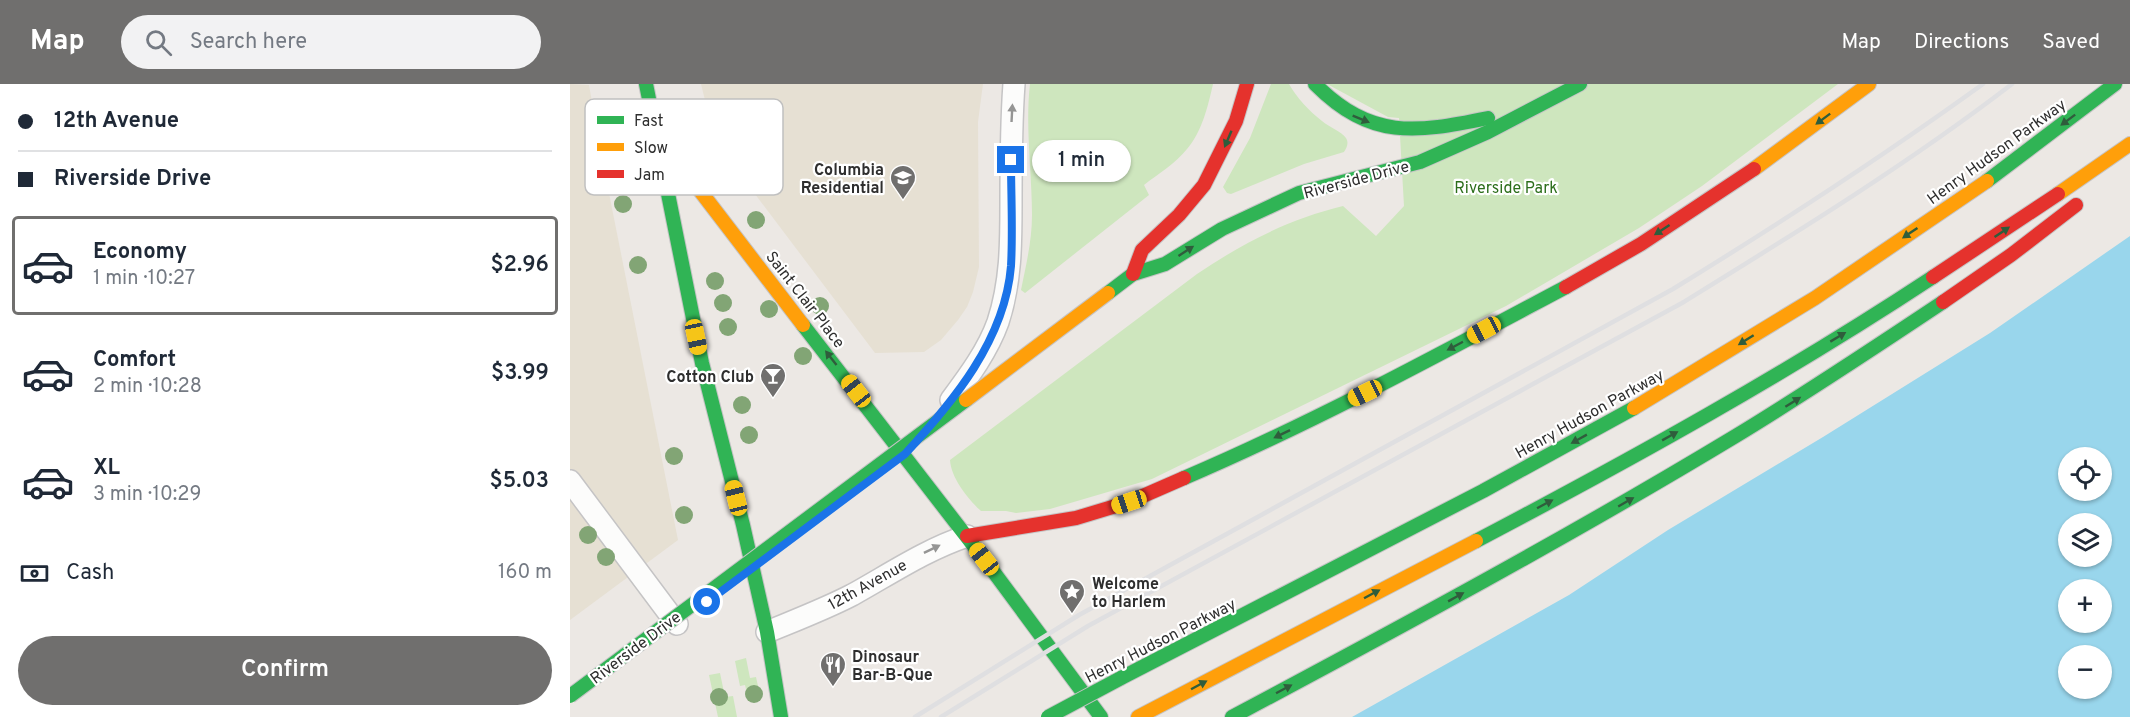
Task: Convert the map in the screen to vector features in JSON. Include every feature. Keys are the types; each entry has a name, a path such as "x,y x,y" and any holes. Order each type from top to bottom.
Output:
{"main road":[{"path":"646,84 649,99"},
{"name":"Riverside Drive","path":"1133,274 1142,250 1179,215 1199,192 1213,170 1236,121 1247,84"},
{"path":"1315,84 1334,104 1347,113 1396,129 1416,130 1458,124 1538,106"},
{"name":"Riverside Drive","path":"570,696 1133,274 1165,264 1222,229 1299,193 1420,162 1488,132 1580,84"},
{"path":"967,536 1064,521 1129,502 1229,459 1365,393 1583,278 1641,244 1759,166 1869,84"},
{"name":"Henry Hudson Parkway","path":"1048,717 1499,483 1664,390 1764,329 1940,212 2043,139 2115,84"},
{"path":"1143,715 1543,505 1695,422 1916,289 2130,144"},
{"path":"2117,170 2130,158"},
{"path":"669,195 702,363 767,632 781,717"},
{"name":"Saint Clair Place","path":"705,195 905,454 1101,717"},
{"path":"1232,717 1438,607 1720,446 1839,373 1992,270 2085,198"}],"street":[{"path":"630,84 642,99"},
{"path":"570,705 905,454 968,378 997,324 1011,266 1011,139 1014,84"},
{"path":"570,481 677,624"},
{"name":"12th Avenue","path":"767,632 830,606 916,556 941,544 967,536"}],"shaded area":[{"path":"570,84 589,85 591,99 585,99 585,195 609,195 678,540 570,620"},
{"path":"701,84 983,84 978,122 979,267 967,307 941,340 924,352 875,353 756,195 783,195 783,99 705,99"}],"green space":[{"path":"1030,84 1213,84 1207,110 1197,135 1178,159 1144,185 1149,195 1025,293 1021,290 1032,225 1028,133"},
{"path":"1271,84 1289,84 1312,113 1346,138 1347,147 1344,152 1304,164 1231,194 1227,193 1223,187 1250,138"},
{"name":"Riverside Park","path":"1327,84 1838,84 1702,186 1639,228 1506,306 1152,479 1050,509 1016,513 981,511 957,481 950,460 1197,274 1267,233 1323,211 1343,206 1376,236 1404,206 1399,118 1388,117"},
{"path":"746,658 750,678 756,677 760,695 748,698 745,685 740,686 735,661"},
{"path":"720,673 725,697 733,696 737,717 718,717 709,675"}],"water":[{"path":"2130,236 2130,717 1352,717 1569,595 1668,530 1990,333"}],"railway":[{"path":"915,717 1079,615 1673,289 1830,190 1983,84"},
{"path":"941,717 1088,626 1682,303 1891,170 1973,114 2012,84"}],"traffic: fast":[{"path":"646,84 649,99"},
{"path":"1315,84 1355,115 1395,128 1438,127 1488,118"},
{"path":"1108,293 1133,274 1165,264 1222,229 1299,193 1420,162 1488,132 1580,84"},
{"path":"1987,181 2115,84"},
{"path":"668,195 702,363 743,525 767,632 781,717"},
{"path":"1476,541 1708,415 1822,348 1933,277"},
{"path":"1184,478 1329,411 1566,287"},
{"path":"1232,717 1485,580 1672,474 1787,404 1943,302"},
{"path":"803,325 990,567 1101,717"},
{"path":"570,696 966,400"},
{"path":"1121,678 1483,491 1634,408"},
{"path":"1048,717 1121,678"}],"traffic: slow":[{"path":"1754,169 1869,84"},
{"path":"2058,194 2130,144"},
{"path":"1634,408 1815,298 1987,181"},
{"path":"703,195 803,325"},
{"path":"966,400 1108,293"},
{"path":"1138,717 1476,541"}],"traffic: jam":[{"path":"1133,274 1142,250 1179,215 1204,185 1236,121 1247,84"},
{"path":"1566,287 1641,244 1754,169"},
{"path":"1933,277 2058,194"},
{"path":"1943,302 2011,255 2076,205"},
{"path":"967,536 1076,518 1129,502 1184,478"}],"place":[{"name":"Columbia Residential","path":"903,201"},
{"name":"Cotton Club","path":"773,399"},
{"name":"Welcome to Harlem","path":"1072,615"},
{"name":"Dinosaur Bar-B-Que","path":"833,688"}],"route":[{"path":"707,602 905,454 968,378 997,324 1006,292 1011,266 1011,160"}]}
